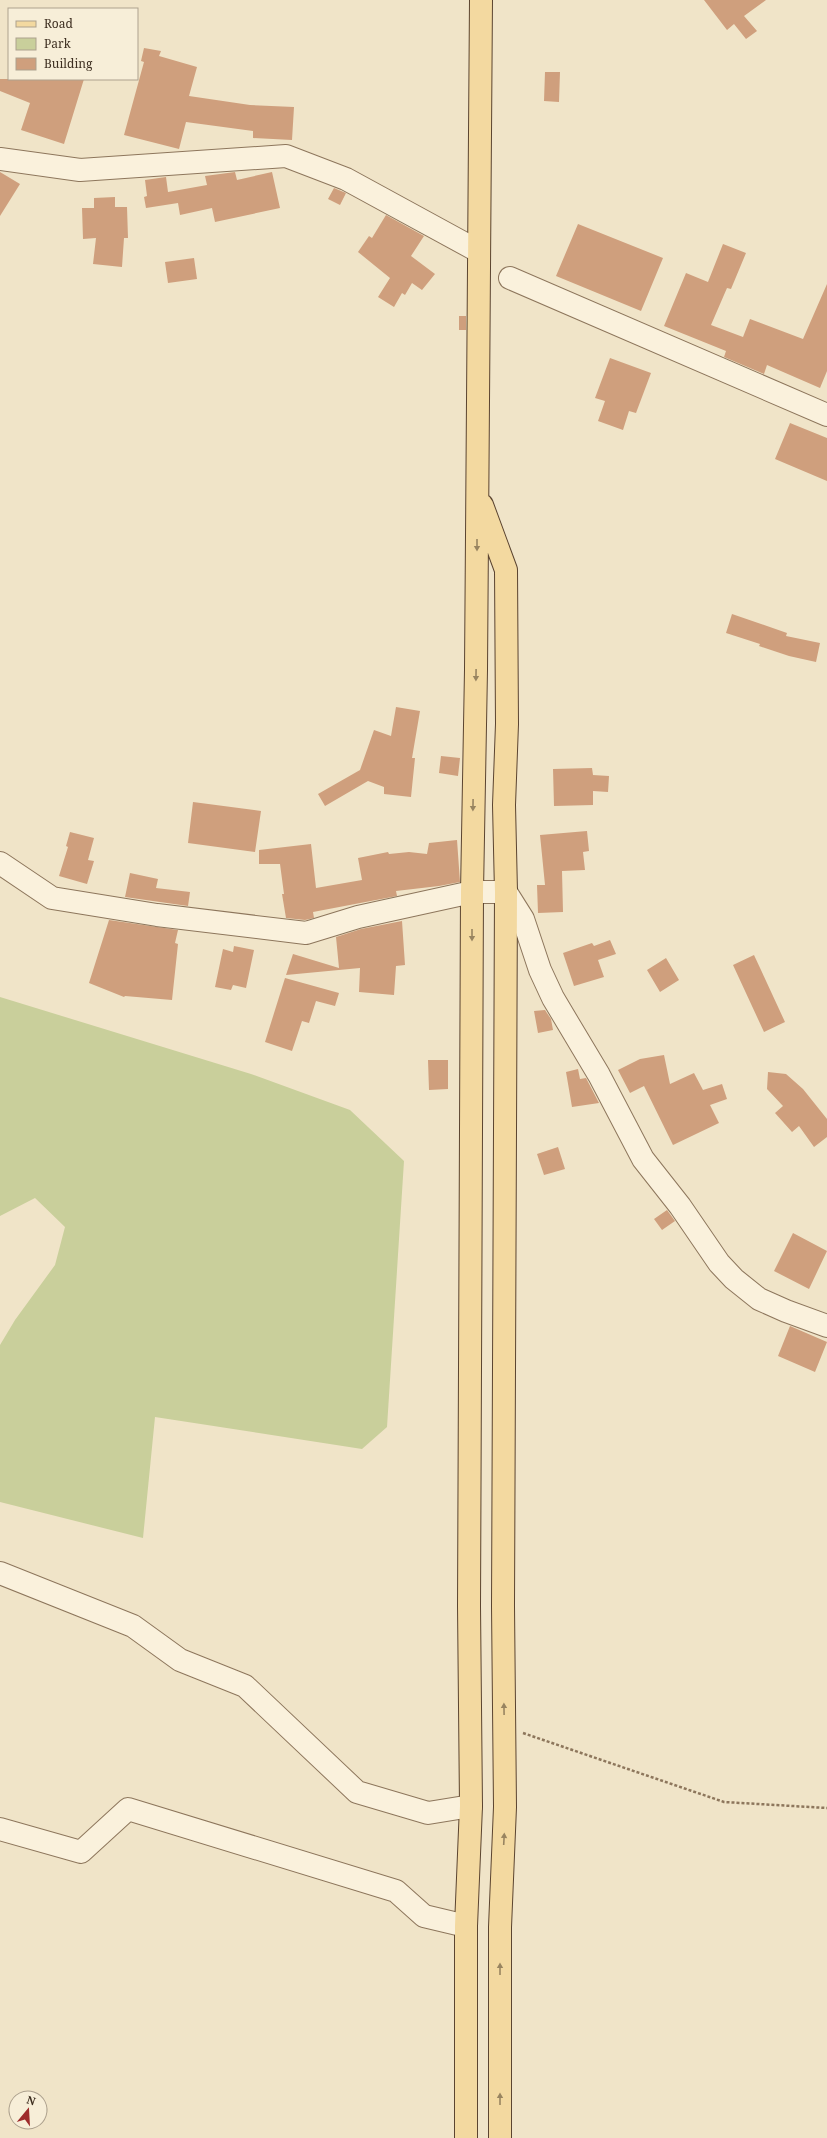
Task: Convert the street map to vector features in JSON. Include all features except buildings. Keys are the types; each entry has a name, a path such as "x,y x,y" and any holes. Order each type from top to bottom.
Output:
{"main road":[{"path":"466,2138 466,1926 471,1806 469,1598 472,892 481,0"},
{"path":"477,492 506,570 507,724 504,805 506,892 503,1590 505,1807 500,1926 500,2138"}],"street":[{"path":"0,159 80,170 286,156 346,179 478,251"},
{"path":"510,278 827,415"},
{"path":"0,863 52,898 157,916 306,933 358,917 472,892 506,892 522,919 540,970 553,998 599,1075 643,1159 680,1206 719,1263 734,1279 759,1299 827,1326"},
{"path":"0,1573 133,1626 180,1660 245,1686 357,1792 428,1813 471,1806"},
{"path":"0,1829 81,1852 128,1809 396,1891 424,1916 466,1926"}],"path":[{"path":"504,1727 724,1802 827,1808"}],"green space":[{"path":"0,997 251,1074 350,1110 404,1161 387,1427 362,1449 155,1417 143,1538 0,1502 0,1345 15,1320 55,1265 65,1227 35,1198 0,1216"}]}
